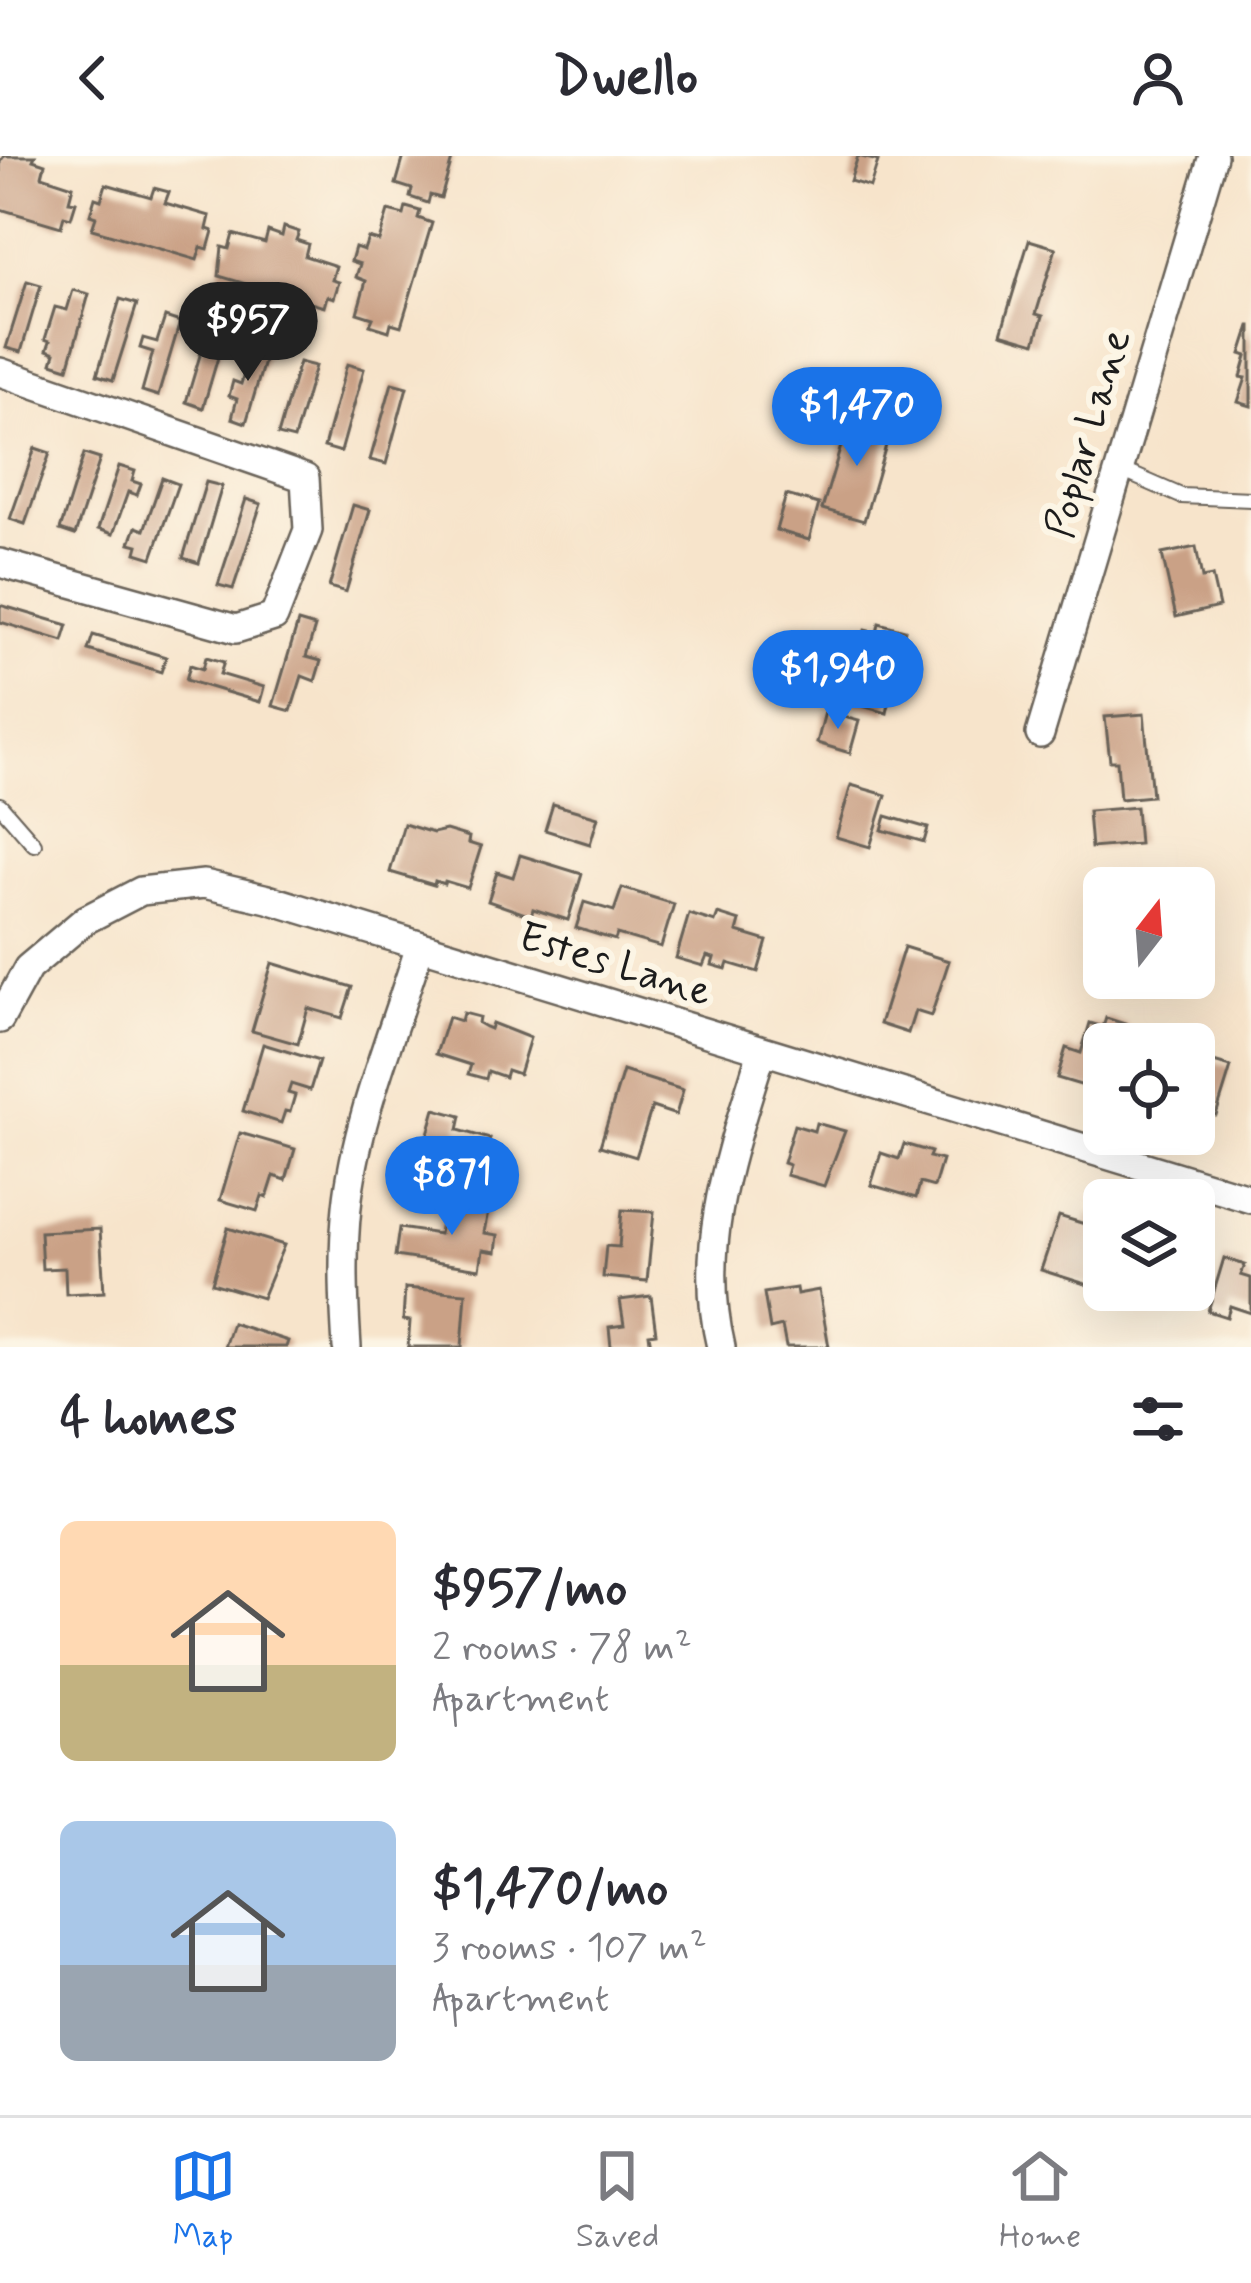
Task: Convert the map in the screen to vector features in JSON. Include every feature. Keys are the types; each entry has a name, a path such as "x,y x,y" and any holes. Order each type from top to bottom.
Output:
{"street":[{"name":"Poplar Lane","path":"1040,734 1213,156"},
{"path":"0,372 304,478 308,530 274,617 236,628 0,563"},
{"name":"Estes Lane","path":"0,1019 28,968 85,920 141,891 204,884 268,899 1251,1199"},
{"path":"347,1347 342,1272 347,1202 362,1135 420,946"},
{"path":"721,1347 711,1252 720,1190 762,1051"}],"lane":[{"path":"1119,469 1181,496 1251,500"},
{"path":"0,805 34,844"}],"building":[{"path":"4,156 35,156 33,160 45,164 42,176 73,186 69,201 76,202 71,218 64,216 61,227 0,209"},
{"path":"404,156 453,156 441,198 430,195 428,203 410,197 412,189 396,184"},
{"path":"858,156 878,161 870,187 850,181"},
{"path":"106,184 151,197 154,188 169,192 165,203 210,216 207,229 213,231 208,249 201,247 197,260 92,229 95,198 101,200"},
{"path":"406,207 420,211 418,218 432,223 401,326 391,323 389,331 370,325 373,318 357,313 366,281 356,277 360,264 351,261 355,247 364,250 368,238 379,241 388,211 404,215"},
{"path":"284,227 299,232 296,240 308,244 305,256 336,266 332,280 339,282 334,298 327,296 324,307 219,276 222,247 229,249 233,234 265,243 268,231 282,236"},
{"path":"1029,240 1056,248 1036,314 1043,316 1035,343 1001,333"},
{"path":"27,281 41,285 21,352 6,348"},
{"path":"73,290 89,294 68,368 52,363 55,353 47,350 50,341 45,339 55,307 67,310"},
{"path":"120,299 137,304 113,380 97,375"},
{"path":"165,317 180,322 158,396 142,391 153,352 140,348 143,338 157,342"},
{"path":"1250,326 1251,406 1238,402 1246,378 1241,377 1247,356 1241,354"},
{"path":"207,332 224,337 203,408 186,402"},
{"path":"253,344 268,348 246,423 232,418 237,399 229,396 233,381 241,384"},
{"path":"299,362 315,366 294,439 278,435"},
{"path":"347,364 364,369 341,452 324,447"},
{"path":"392,383 407,387 386,464 370,460"},
{"path":"850,416 891,428 864,521 822,509"},
{"path":"35,448 50,453 25,524 10,519"},
{"path":"84,454 100,459 75,535 60,530"},
{"path":"119,466 135,471 132,481 141,484 137,495 128,492 113,534 98,529"},
{"path":"162,478 178,484 152,558 136,553 138,545 130,543 136,527 144,530"},
{"path":"206,482 222,486 199,563 183,558"},
{"path":"786,495 819,504 809,540 776,530"},
{"path":"246,499 261,504 233,589 218,585"},
{"path":"353,505 370,510 346,592 329,587"},
{"path":"1196,547 1202,578 1212,576 1219,607 1176,617 1162,554"},
{"path":"0,605 68,625 63,641 0,622"},
{"path":"298,622 315,627 306,657 321,661 315,681 302,676 291,711 273,706"},
{"path":"879,623 905,630 887,713 855,704 856,699 847,696 865,630 877,633"},
{"path":"93,635 166,657 161,672 88,650"},
{"path":"206,657 224,662 220,674 264,687 260,702 186,680 190,665 203,669"},
{"path":"825,712 859,721 850,753 817,743"},
{"path":"1144,714 1152,796 1120,799 1117,761 1110,761 1105,717"},
{"path":"851,785 886,795 870,847 836,837"},
{"path":"553,804 598,817 590,844 545,830"},
{"path":"1136,807 1139,844 1091,848 1088,811"},
{"path":"886,816 928,828 924,842 882,830"},
{"path":"404,824 433,833 446,830 469,837 468,843 481,847 468,888 445,881 434,885 390,872"},
{"path":"520,855 582,874 568,920 533,909 531,916 488,901 497,872 513,877"},
{"path":"622,888 674,904 661,947 576,928 584,902 614,911"},
{"path":"689,914 715,922 718,914 740,921 737,932 767,941 758,972 728,963 726,969 712,965 714,958 707,956 703,966 676,958"},
{"path":"904,947 949,961 931,1016 915,1011 908,1033 880,1024"},
{"path":"272,963 352,987 342,1018 308,1008 298,1044 252,1031"},
{"path":"463,1013 479,1017 478,1023 490,1029 492,1023 530,1038 519,1074 507,1070 505,1077 488,1071 486,1079 468,1074 471,1065 436,1054 448,1017 461,1021"},
{"path":"263,1044 319,1061 310,1090 291,1084 288,1093 295,1095 281,1123 243,1111"},
{"path":"1083,1046 1083,1086 1057,1078 1066,1048 1081,1053"},
{"path":"1215,1062 1231,1067 1215,1115"},
{"path":"623,1071 683,1090 676,1115 652,1107 636,1157 600,1146"},
{"path":"435,1109 461,1116 458,1130 490,1139 485,1154 495,1156 489,1177 481,1175 476,1194 431,1181 435,1166 420,1162"},
{"path":"816,1123 845,1131 824,1186 786,1175 789,1165 783,1163 794,1125 814,1131"},
{"path":"240,1133 295,1149 286,1180 274,1176 257,1211 220,1200"},
{"path":"904,1144 942,1160 934,1187 920,1183 916,1198 871,1185 881,1153 899,1159"},
{"path":"445,1199 489,1205 484,1233 498,1235 496,1252 483,1250 480,1269 395,1256 399,1228 439,1234 441,1221 447,1222"},
{"path":"622,1210 654,1212 647,1281 603,1277 606,1246 619,1247"},
{"path":"1059,1216 1083,1223 1083,1283 1041,1270"},
{"path":"228,1228 284,1245 262,1298 212,1283"},
{"path":"100,1229 104,1292 66,1294 65,1268 42,1269 40,1232"},
{"path":"1224,1258 1245,1265 1241,1275 1251,1278 1251,1313 1230,1306 1227,1317 1208,1311 1215,1311 1215,1288"},
{"path":"405,1288 466,1293 462,1347 408,1347 410,1321 403,1320"},
{"path":"796,1288 797,1294 819,1290 829,1347 786,1347 782,1326 770,1329 764,1293"},
{"path":"651,1296 656,1333 649,1334 651,1347 611,1347 609,1327 624,1325 620,1300"},
{"path":"232,1323 288,1341 286,1347 224,1347"}]}
